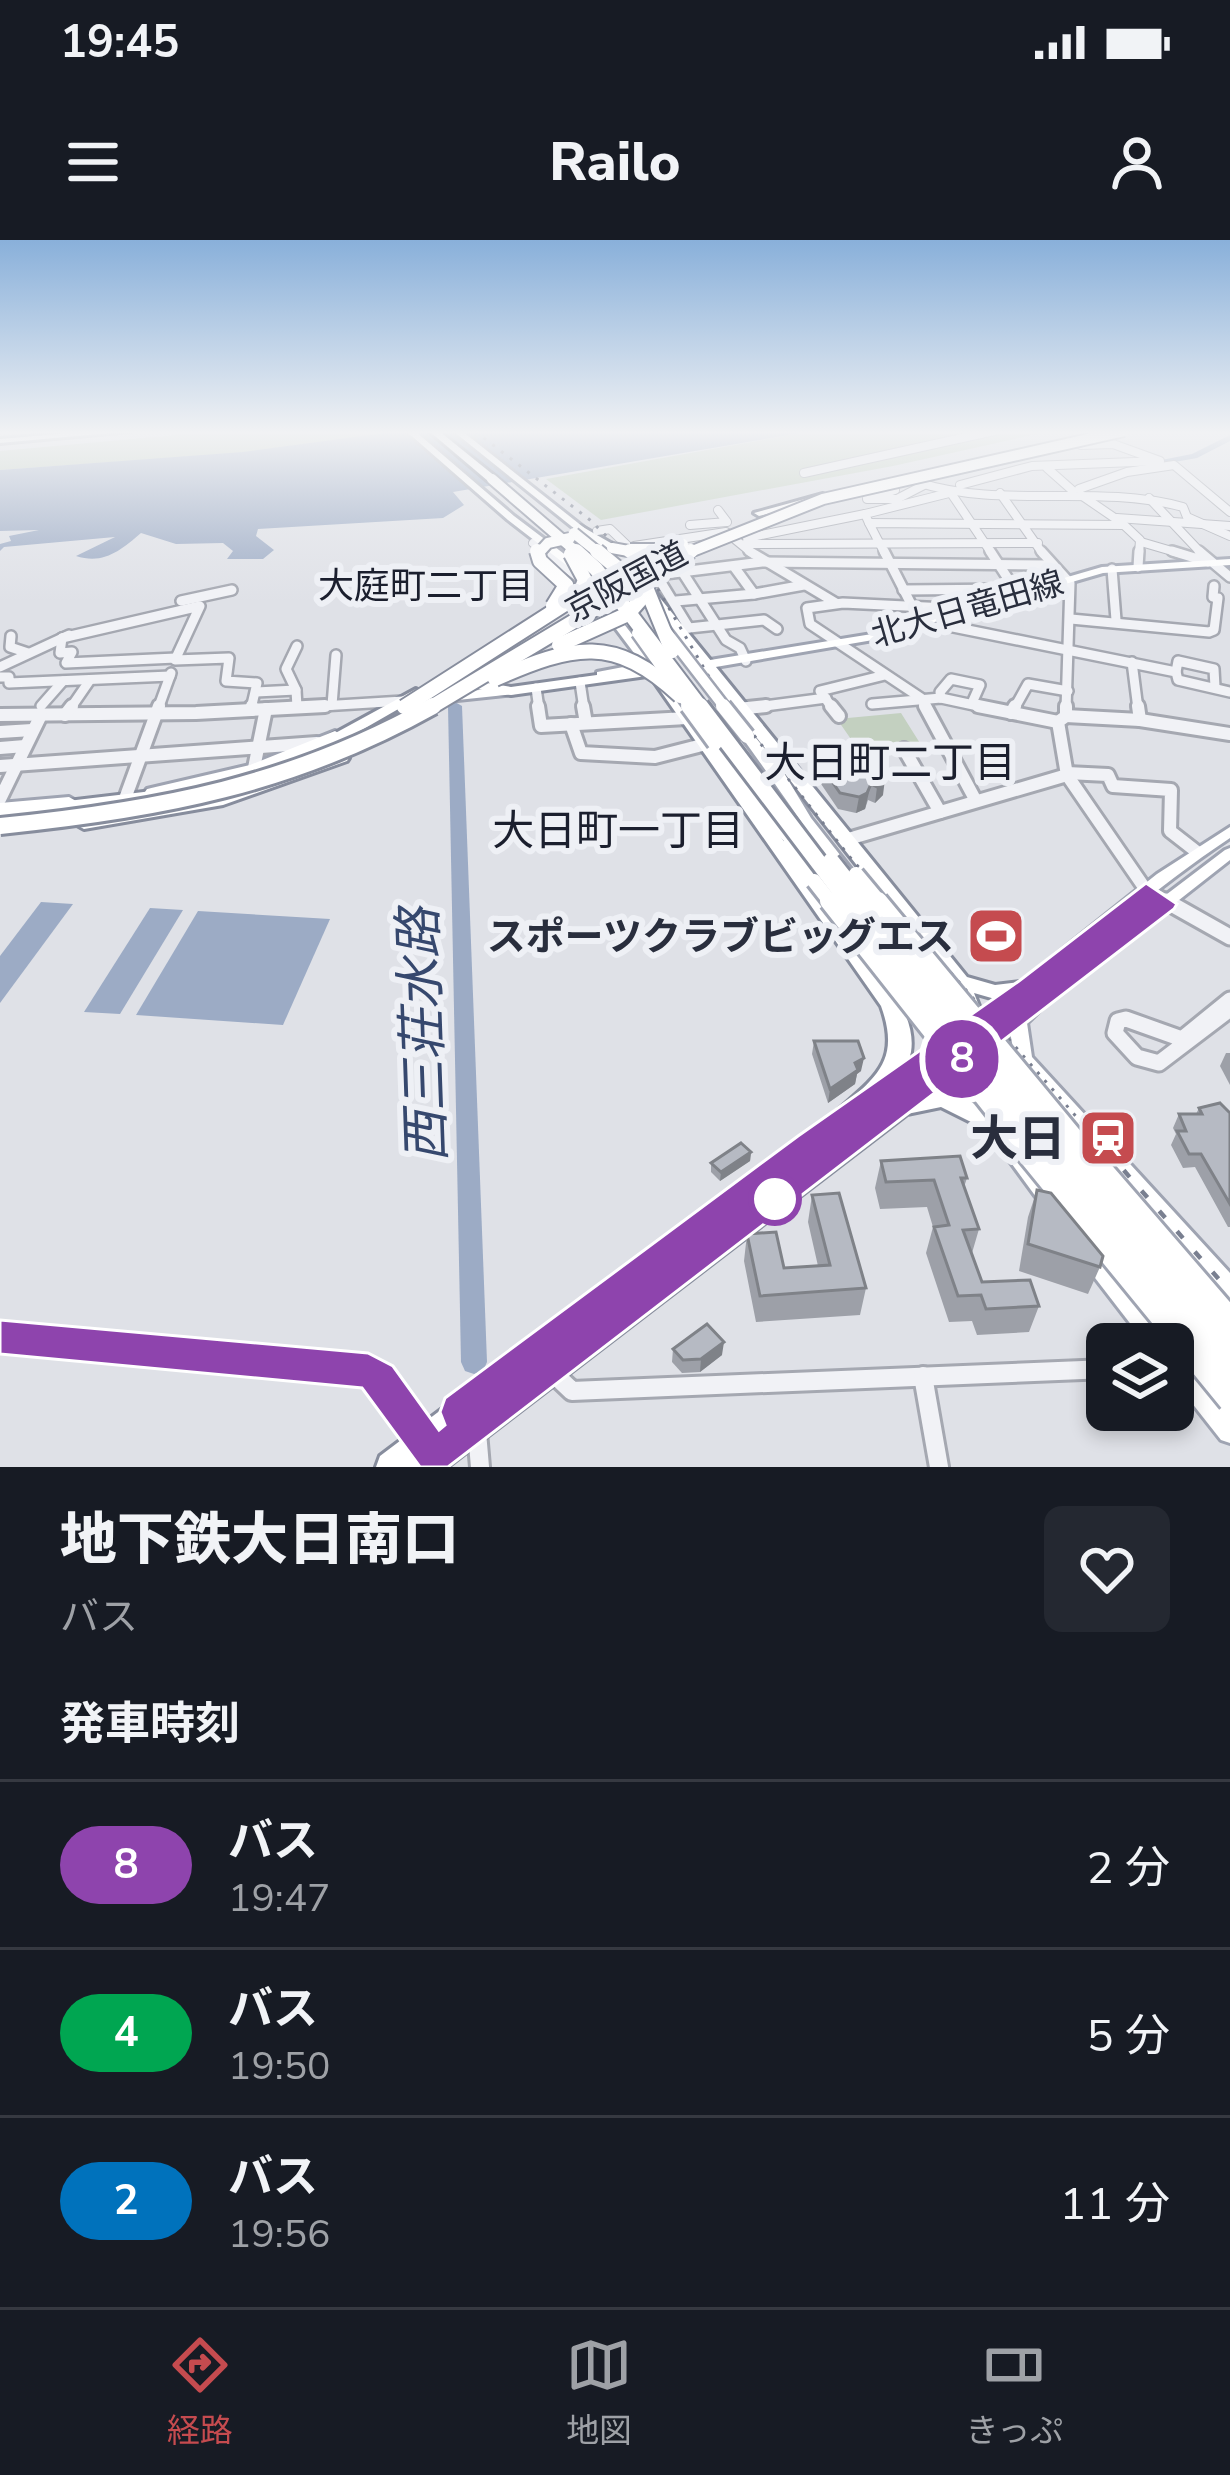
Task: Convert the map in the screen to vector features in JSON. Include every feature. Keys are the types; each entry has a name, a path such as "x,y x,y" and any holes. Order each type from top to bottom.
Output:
{"highway":[{"path":"0,817 143,810 282,778 354,751 451,694 622,617 641,602 639,588 620,569 512,488"},
{"name":"京阪国道","path":"675,564 736,526 861,488"},
{"name":"京阪国道","path":"0,817 132,800 221,782 293,759 742,528 873,488"},
{"path":"282,778 380,734 617,591 734,534 886,488"},
{"path":"325,747 575,599 584,589 584,576 560,542 503,489"},
{"path":"503,489 596,569 976,1070 1230,1374"},
{"path":"608,551 659,553 746,518 823,497"},
{"path":"535,506 597,559 990,1065 1230,1337"},
{"path":"577,526 608,551 678,626"},
{"path":"535,622 566,589 562,579 538,558 539,548 559,540 594,540 612,549 646,586 672,651"},
{"path":"675,564 647,585 738,709 757,743 845,840 960,982 967,1042"},
{"path":"513,684 508,670 518,660 675,564"},
{"path":"0,817 192,795 277,772 590,607"},
{"path":"451,694 563,651 594,648 621,653 666,682 767,795 790,856 891,1004 919,1030 967,1042"},
{"name":"京阪国道","path":"485,688 704,664"},
{"path":"469,668 461,680 485,688"},
{"path":"654,671 687,718 767,795"},
{"name":"京阪国道","path":"485,688 654,671"},
{"path":"633,676 650,677 666,688"},
{"path":"0,817 117,820 217,801 310,772 396,730 429,708"},
{"path":"960,982 995,992 1035,992"},
{"path":"426,1454 845,1118 889,1076 901,1057 903,1036 891,1004"},
{"path":"391,1467 426,1454 476,1425 887,1115 967,1042"},
{"path":"887,1115 921,1100 943,1098 991,1123"}],"main road":[{"path":"476,488 534,539 596,583 711,743"},
{"path":"529,488 577,526"},
{"path":"608,551 757,743 776,836 790,856 1230,1401"},
{"path":"608,551 604,574 678,668"},
{"path":"568,560 654,671"},
{"name":"北大日竜田線","path":"704,664 835,644 946,616 1016,591 1112,569 1209,562 1228,565"},
{"path":"601,675 641,667 638,650"},
{"path":"0,817 232,775 325,747 403,701 513,684"},
{"path":"0,817 42,826 240,793 352,752 451,694 485,688"},
{"path":"767,795 806,800 856,874 1007,1060 1230,1319"},
{"path":"767,795 802,852 929,1021 967,1042 1023,1060 1230,1289"},
{"path":"767,795 805,820 957,1013 991,1123 1144,1323"},
{"path":"1023,1060 1018,1021 1035,992 1146,890 1230,831"},
{"path":"845,1118 967,1042 1230,853"},
{"path":"967,1042 1230,1337"},
{"path":"967,1042 1230,1356"},
{"path":"1194,1388 1230,1431"}],"street":[{"path":"894,488 896,492 867,499 878,504 905,497 914,488"},
{"path":"946,488 1149,497 1183,507 1187,517 1230,536"},
{"path":"867,518 960,488"},
{"path":"1019,488 1024,495"},
{"path":"1038,488 1046,496"},
{"path":"1072,488 1141,542 1209,562"},
{"path":"1076,492 1087,488"},
{"path":"1123,488 1128,494"},
{"path":"1201,488 1230,512"},
{"path":"953,490 1016,591"},
{"path":"1000,494 1051,566 1067,580 1068,691 1062,719 1067,774 1146,890 1230,937"},
{"path":"1210,496 1230,497"},
{"path":"1149,497 1209,562"},
{"path":"1010,506 1024,506 1036,522"},
{"path":"718,510 734,534 763,562 837,604"},
{"path":"867,518 912,606"},
{"path":"709,534 695,525 734,534 867,518 1024,524"},
{"path":"1115,518 1230,526"},
{"path":"627,546 709,534 959,543 1006,535 1001,527 1036,522 1124,526"},
{"path":"597,531 610,529 639,557 675,564 735,568 763,562 1051,566"},
{"path":"534,539 589,585"},
{"path":"982,539 1041,547"},
{"path":"1138,567 1141,542"},
{"path":"910,543 917,557"},
{"path":"959,543 969,558"},
{"path":"1015,550 1041,547"},
{"path":"675,564 746,661"},
{"path":"675,564 659,579 676,601 678,626 764,620 777,629"},
{"path":"735,568 754,594"},
{"path":"1112,569 1115,620"},
{"path":"676,601 804,585"},
{"path":"1070,619 1214,630 1218,598 1213,597 1214,586"},
{"path":"981,589 988,603"},
{"path":"0,667 62,638 232,590"},
{"path":"904,590 1016,591"},
{"path":"968,609 837,604 807,608 810,624 835,644 921,698 976,801"},
{"path":"62,638 200,606 153,713 126,796"},
{"path":"946,616 953,627 1176,672"},
{"path":"11,636 10,647 28,653"},
{"path":"62,638 60,653 72,652 66,663 229,658 226,681 257,683 251,710"},
{"path":"297,646 286,669 296,690 297,707"},
{"path":"332,705 336,656"},
{"path":"13,661 17,668 4,677 9,683 170,676"},
{"path":"1215,687 1214,669 1178,661 1178,680 1230,692"},
{"path":"1132,662 1140,720"},
{"path":"839,716 820,691 824,687 885,675"},
{"path":"941,698 951,679 960,678 980,685 972,704"},
{"path":"65,715 90,680"},
{"path":"0,817 32,730 63,681"},
{"path":"580,682 586,723"},
{"path":"1011,713 1028,684 1068,691"},
{"path":"540,685 541,726 687,718"},
{"path":"256,692 296,690"},
{"path":"738,709 826,698"},
{"path":"872,704 941,698 1011,713 1140,720 1230,734"},
{"path":"0,715 251,710 403,701"},
{"path":"254,768 266,709"},
{"path":"571,724 580,753 632,760 668,758 711,743"},
{"path":"0,732 32,730"},
{"path":"0,748 25,746"},
{"path":"0,766 237,748 325,747"},
{"path":"232,775 237,748"},
{"path":"904,749 940,812"},
{"path":"845,840 1067,774 1108,775 1113,787 1172,790 1170,831 1196,852"},
{"path":"1230,1005 1160,1063 1136,1057 1115,1034 1118,1022 1126,1019 1182,1039 1230,1005"},
{"path":"0,1337 368,1371 380,1379 426,1454"},
{"path":"549,1369 572,1391 1086,1370"},
{"path":"923,1376 939,1467"},
{"path":"476,1425 480,1467"}],"green space":[{"path":"558,488 773,488 601,520"},
{"path":"901,713 923,748 890,749 864,758 837,719"}],"water":[{"path":"0,488 475,488 453,492 464,505 443,518 258,529 256,536 274,550 263,559 227,559 233,551 223,543 176,544 141,533 119,550 95,559 76,556 115,537 0,551 0,544 11,541 9,536 39,530 0,531"},
{"path":"41,902 73,904 0,1003 0,956"},
{"path":"150,908 183,910 120,1014 84,1012"},
{"path":"198,911 330,919 283,1025 136,1015"}],"building":[{"path":"835,757 879,769 885,779 877,787 871,784 859,797 840,793 819,763 827,765"},
{"path":"814,1041 858,1041 864,1058 855,1063 858,1070 830,1089"},
{"path":"1220,1103 1230,1113 1230,1204 1201,1154 1189,1154 1177,1131 1186,1131 1179,1114 1202,1114 1199,1108"},
{"path":"741,1143 751,1152 721,1172 711,1163"},
{"path":"960,1156 967,1178 961,1178 979,1229 963,1230 982,1282 1030,1280 1039,1306 986,1309 981,1295 958,1296 934,1227 949,1225 934,1180 886,1182 881,1161"},
{"path":"1037,1190 1051,1193 1103,1256 1100,1267 1028,1244"},
{"path":"839,1193 866,1288 760,1296 747,1234 776,1232 784,1268 830,1265 812,1195"},
{"path":"707,1324 724,1342 701,1359 683,1360 673,1349"}],"waterway":[{"name":"西三荘水路","path":"455,706 474,1362"}],"railway":[{"path":"549,488 590,520 655,584 712,682 849,856 1108,1153"},
{"path":"1106,1150 1230,1292"}],"bus line":[{"name":"8","path":"0,1337 368,1371 380,1379 434,1458 1165,904 1146,890 1028,988 809,1144 459,1412"}],"place":[{"name":"スポーツクラブビッグエス","path":"996,936"},
{"name":"大日","path":"1108,1138"}],"district":[{"name":"大庭町二丁目","path":"426,585"},
{"name":"大日町二丁目","path":"890,762"},
{"name":"大日町一丁目","path":"618,830"}]}
